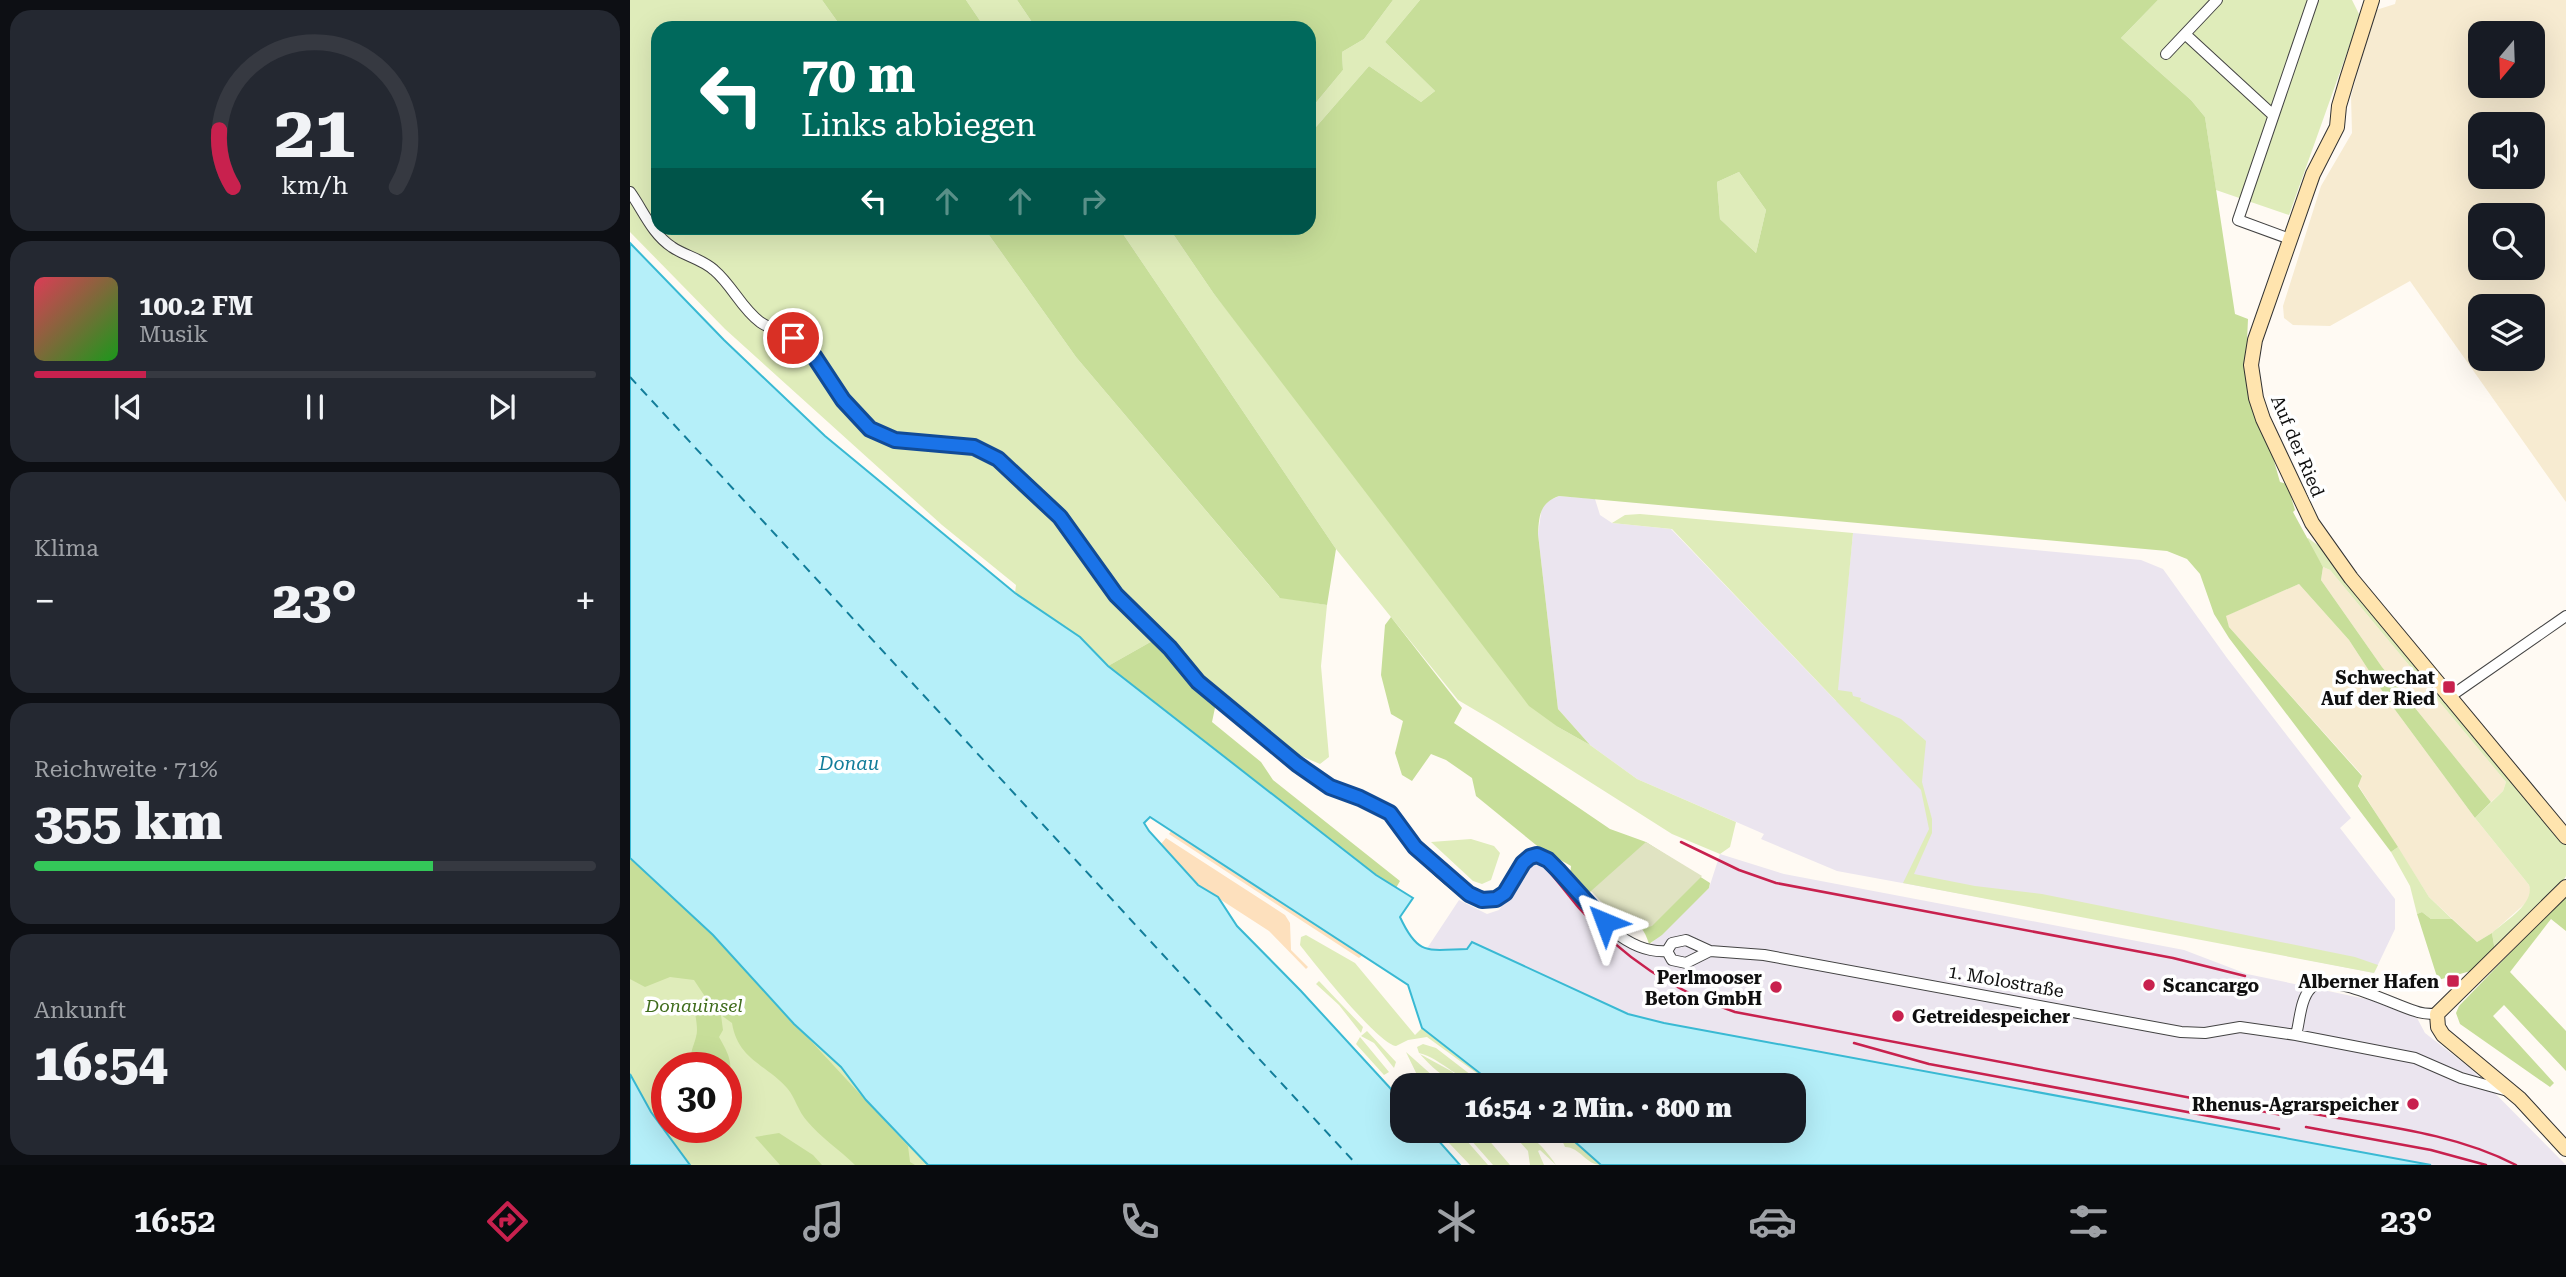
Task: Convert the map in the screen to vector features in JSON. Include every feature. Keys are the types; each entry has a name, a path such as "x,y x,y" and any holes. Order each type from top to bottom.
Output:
{"main road":[{"name":"Auf der Ried","path":"2372,0 2339,106 2337,127 2312,174 2255,340 2251,365 2256,398 2312,523 2351,578 2448,698 2566,836"},
{"path":"2566,887 2437,1014 2438,1027 2443,1035 2511,1091 2566,1149"}],"street":[{"path":"2166,54 2217,0"},
{"path":"2290,239 2238,220 2314,0"},
{"path":"2185,34 2273,115"},
{"path":"630,192 651,226"},
{"path":"659,235 665,242 707,264 754,317 807,348 849,408 870,429 895,440 974,447 998,459 1060,517 1116,595 1170,648 1198,682 1297,764 1330,787 1390,813 1415,847 1469,894 1482,900 1496,899 1505,893 1523,863 1537,855 1548,860 1619,936 1631,944 1667,951"},
{"path":"2448,698 2566,616"},
{"name":"1. Molostraße","path":"1710,951 1686,963 1672,960 1667,951 1672,943 1680,940 1694,942 1710,951 1764,955 2181,1032 2204,1033 2240,1027 2296,1035 2415,1058 2461,1078 2511,1091"},
{"path":"2296,1035 2306,995 2312,987 2319,984 2342,985 2418,1012 2437,1014"}],"shaded area":[{"path":"2396,0 2566,0 2566,502 2474,371 2545,371 2545,294 2468,294 2468,363 2410,281 2330,326 2293,325 2284,318 2283,306 2321,186 2352,133 2351,96 2376,10 2395,4"},
{"path":"1559,496 1595,499 1600,515 1612,523 1671,529 1836,701 1853,533 2141,560 2163,569 2227,658 2351,818 2340,828 2395,899 2395,929 2374,973 1837,871 1761,839 1764,834 1637,779 1590,745 1558,709 1538,534 1542,506"},
{"path":"2323,567 2330,570 2506,782 2503,791 2491,802 2382,667 2321,580"},
{"path":"2299,584 2349,640 2390,703 2475,818 2529,885 2531,892 2528,901 2492,933 2477,942 2429,897 2358,785 2362,775 2229,627 2225,616"},
{"name":"Alberner Hafen","path":"1720,854 1784,874 2184,950 2247,974 2371,1000 2417,1018 2425,1033 2470,1068 2566,1165 2431,1165 1664,1023 1628,1014 1472,942 1467,949 1426,950 1459,900 1487,914 1499,910 1528,868 1535,865 1552,868 1615,937 1641,953 1709,888"}],"green space":[{"path":"630,0 822,0 837,21 651,21 651,235 989,235 1076,357 1279,597 1327,605 1321,666 1329,757 1320,764 1287,750 1200,680 1095,572 1111,599 1154,640 1108,666 1080,637 1015,593 1016,585 942,525 725,329 630,232"},
{"path":"822,0 966,0 980,21 837,21"},
{"path":"966,0 1017,0 1031,21 980,21"},
{"path":"1017,0 1393,0 1364,39 1342,52 1343,70 1316,103 1316,21 1031,21"},
{"path":"1393,0 1420,0 1385,42 1435,91 1421,102 1369,66 1316,127 1316,103 1343,70 1342,52 1364,39"},
{"path":"1420,0 2158,0 2121,38 2191,100 2205,117 2235,314 2248,319 2246,363 2280,482 2287,484 2295,510 2293,512 2323,567 2321,580 2382,667 2491,802 2475,818 2390,703 2349,640 2299,584 2226,616 2229,627 2362,776 2358,786 2398,847 2391,852 2229,638 2214,614 2200,574 2187,559 2167,551 1559,496 1544,506 1538,534 1558,709 1590,745 1558,727 1529,706 1214,294 1174,235 1316,235 1316,127 1369,66 1421,102 1435,91 1385,42","holes":["1739,172 1766,210 1756,253 1720,219 1717,182"]},
{"path":"2158,0 2352,0 2360,16 2289,215 2216,190 2205,117 2191,100 2121,38"},
{"path":"1739,172 1766,210 1756,253 1720,219 1717,182"},
{"path":"989,235 1124,235 1336,549 1327,605 1280,598 1076,357"},
{"path":"1124,235 1174,235 1214,294 1558,727 1590,745 1637,779 1736,822 1730,847 1720,854 1672,834 1458,700 1336,549"},
{"path":"1640,514 1853,533 1838,690 1852,692 1853,696 1861,698 1860,701 1901,719 1926,741 1922,782 1932,819 1932,833 1914,874 1975,886 2042,894 2355,957 2378,965 2374,973 1903,883 1929,829 1921,790 1672,529 1612,523 1625,515"},
{"path":"2306,539 2319,546 2566,845 2566,876 2563,881 2495,951 2492,933 2518,912 2530,892 2529,885 2475,818 2503,791 2506,782 2330,570 2323,567"},
{"path":"1391,617 1462,708 1454,723 1610,829 1646,842 1710,883 1709,888 1662,935 1649,944 1635,919 1621,907 1598,890 1583,893 1570,876 1571,866 1541,849 1476,796 1472,778 1446,760 1431,754 1412,781 1402,775 1395,753 1403,721 1391,714 1381,675 1385,625"},
{"path":"1154,640 1216,703 1212,722 1261,762 1273,780 1400,881 1396,888 1108,666"},
{"path":"1471,839 1494,846 1500,853 1491,880 1482,884 1473,881 1431,842"},
{"path":"1646,842 1702,876 1652,926 1639,930 1625,926 1591,891"},
{"path":"2398,847 2429,897 2452,919 2431,919 2422,912 2417,914 2410,886 2391,852"},
{"name":"Donauinsel","path":"630,858 713,935 794,1024 841,1067 866,1100 928,1165 690,1165 674,1143 742,1143 742,1052 651,1052 651,1112 630,1074"},
{"path":"630,858 713,935 908,1146 910,1162 915,1165 855,1165 812,1127 787,1088 747,1053 735,1035 732,1023 721,1015 723,1030 719,1037 726,1052 692,1052 697,1035 694,1007 706,998 694,980 670,977 645,987 630,979"},
{"path":"2566,895 2566,931 2551,919 2510,972 2566,1031 2566,1071 2504,1005 2493,1016 2554,1083 2550,1087 2460,1024 2456,1013 2459,1006"},
{"path":"2422,912 2431,919 2452,919 2477,942 2492,933 2495,951 2478,969 2438,980 2417,914"},
{"path":"1306,935 1355,963 1415,1035 1422,1028 1478,1073 1427,1037 1408,1040 1396,1046 1387,1042 1346,1002 1300,945 1301,937"},
{"path":"1319,981 1363,1027 1361,1033 1339,1005 1316,984"},
{"path":"1367,1031 1396,1062 1394,1068 1374,1043 1361,1036"},
{"path":"1360,1037 1389,1072 1384,1075 1356,1044"},
{"path":"1423,1044 1436,1048 1468,1073 1455,1073 1419,1053 1417,1047"},
{"path":"1406,1052 1430,1073 1416,1073"},
{"path":"1420,1054 1454,1073 1440,1073"},
{"path":"779,1133 813,1155 822,1165 780,1165 755,1137"},
{"path":"1449,1143 1469,1143 1488,1165 1470,1165"},
{"path":"1474,1143 1491,1143 1510,1165 1493,1165"},
{"path":"1521,1143 1537,1143 1556,1165 1540,1150 1538,1151 1544,1165 1530,1165 1528,1151"},
{"path":"1563,1143 1576,1143 1601,1165 1591,1162 1575,1150 1565,1147"}],"sand":[{"path":"1171,831 1363,955 1359,958 1169,834"},
{"path":"1166,838 1285,915 1290,923 1291,950 1308,967 1306,969 1269,931 1198,885 1161,844"}],"water":[{"name":"Donau","path":"630,243 724,340 825,436 1015,593 1080,637 1108,666 1376,875 1413,898 1400,917 1412,939 1419,945 1433,950 1467,949 1472,942 1628,1014 1664,1023 2431,1165 1601,1165 1576,1143 1806,1143 1806,1073 1480,1073 1422,1028 1408,985 1150,817 1144,823 1149,831 1198,885 1218,897 1237,926 1390,1088 1390,1143 1441,1143 1460,1165 928,1165 866,1100 841,1067 794,1024 713,935 630,858"},
{"path":"630,1074 651,1112 651,1143 674,1143 690,1165 630,1165"}],"ferry route":[{"path":"630,377 1357,1165"}],"railway":[{"path":"1681,842 1739,870 1776,883 2173,958 2245,976"},
{"path":"1545,867 1596,926 1631,957 1691,994 1735,1012 2282,1115"},
{"path":"1854,1043 1929,1064 2279,1129"},
{"path":"2309,1113 2441,1137 2516,1165"},
{"path":"2306,1127 2431,1150 2486,1165"}],"place":[{"name":"Schwechat Auf der Ried","path":"2449,687"},
{"name":"Alberner Hafen","path":"2453,981"},
{"name":"Scancargo","path":"2149,985"},
{"name":"Perlmooser Beton GmbH","path":"1776,987"},
{"name":"Getreidespeicher","path":"1898,1016"},
{"name":"Rhenus-Agrarspeicher","path":"2413,1104"}],"route":[{"path":"793,338 814,356 843,400 870,429 895,440 974,447 998,459 1060,517 1116,595 1170,648 1198,682 1297,764 1330,787 1390,813 1415,847 1469,894 1482,900 1496,899 1505,893 1523,863 1537,855 1548,860 1605,922"}]}
